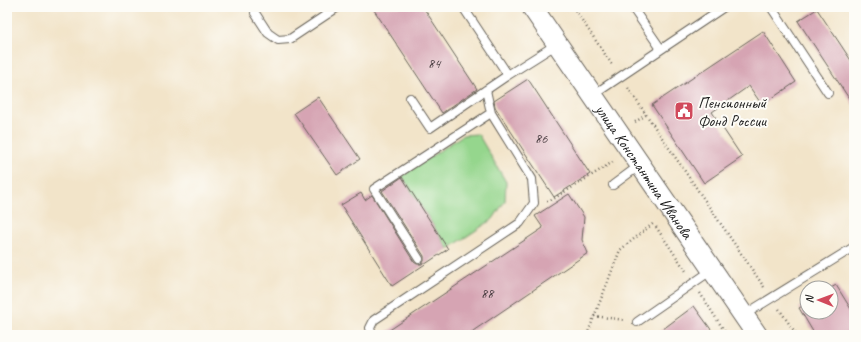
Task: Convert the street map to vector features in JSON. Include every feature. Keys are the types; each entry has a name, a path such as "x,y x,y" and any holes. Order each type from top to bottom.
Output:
{"street":[{"name":"улица Константина Иванова","path":"532,7 757,335"}],"lane":[{"path":"255,13 268,33 278,40 290,39 338,7"},
{"path":"463,7 508,75"},
{"path":"632,7 661,49"},
{"path":"593,95 724,7"},
{"path":"771,7 828,93"},
{"path":"410,98 430,128 557,44"},
{"path":"372,335 370,328 374,320 520,224 534,203 532,179 491,113 486,90"},
{"path":"419,259 374,189 491,113"},
{"path":"613,185 640,165"},
{"path":"744,315 854,247"},
{"path":"637,322 712,270"}],"path":[{"path":"573,7 798,335"},
{"path":"631,125 646,115"},
{"path":"534,203 550,201 613,162"},
{"path":"587,335 620,250 654,223"},
{"path":"594,316 637,322"}],"green space":[{"path":"478,134 506,182 505,201 493,219 448,249 402,176 463,135"}],"building":[{"path":"372,7 423,7 477,89 442,113"},
{"path":"817,9 854,65 854,106 798,21"},
{"name":"Пенсионный Фонд России","path":"763,31 796,82 762,105 749,86 712,112 742,157 704,183 652,105"},
{"path":"528,79 590,174 554,197 495,107 494,101"},
{"path":"318,97 360,159 337,175 294,113"},
{"path":"402,177 448,249 392,286 341,205 361,193 365,200 372,195 414,262 417,264 422,264 424,261 424,256 382,191"},
{"path":"569,194 584,217 582,240 588,253 467,335 382,335 543,228 535,216"},
{"path":"839,290 854,314 854,335 815,335 806,320 839,320"},
{"path":"694,306 715,335 655,335"}],"place":[{"name":"Пенсионный Фонд России","path":"684,111"}]}
